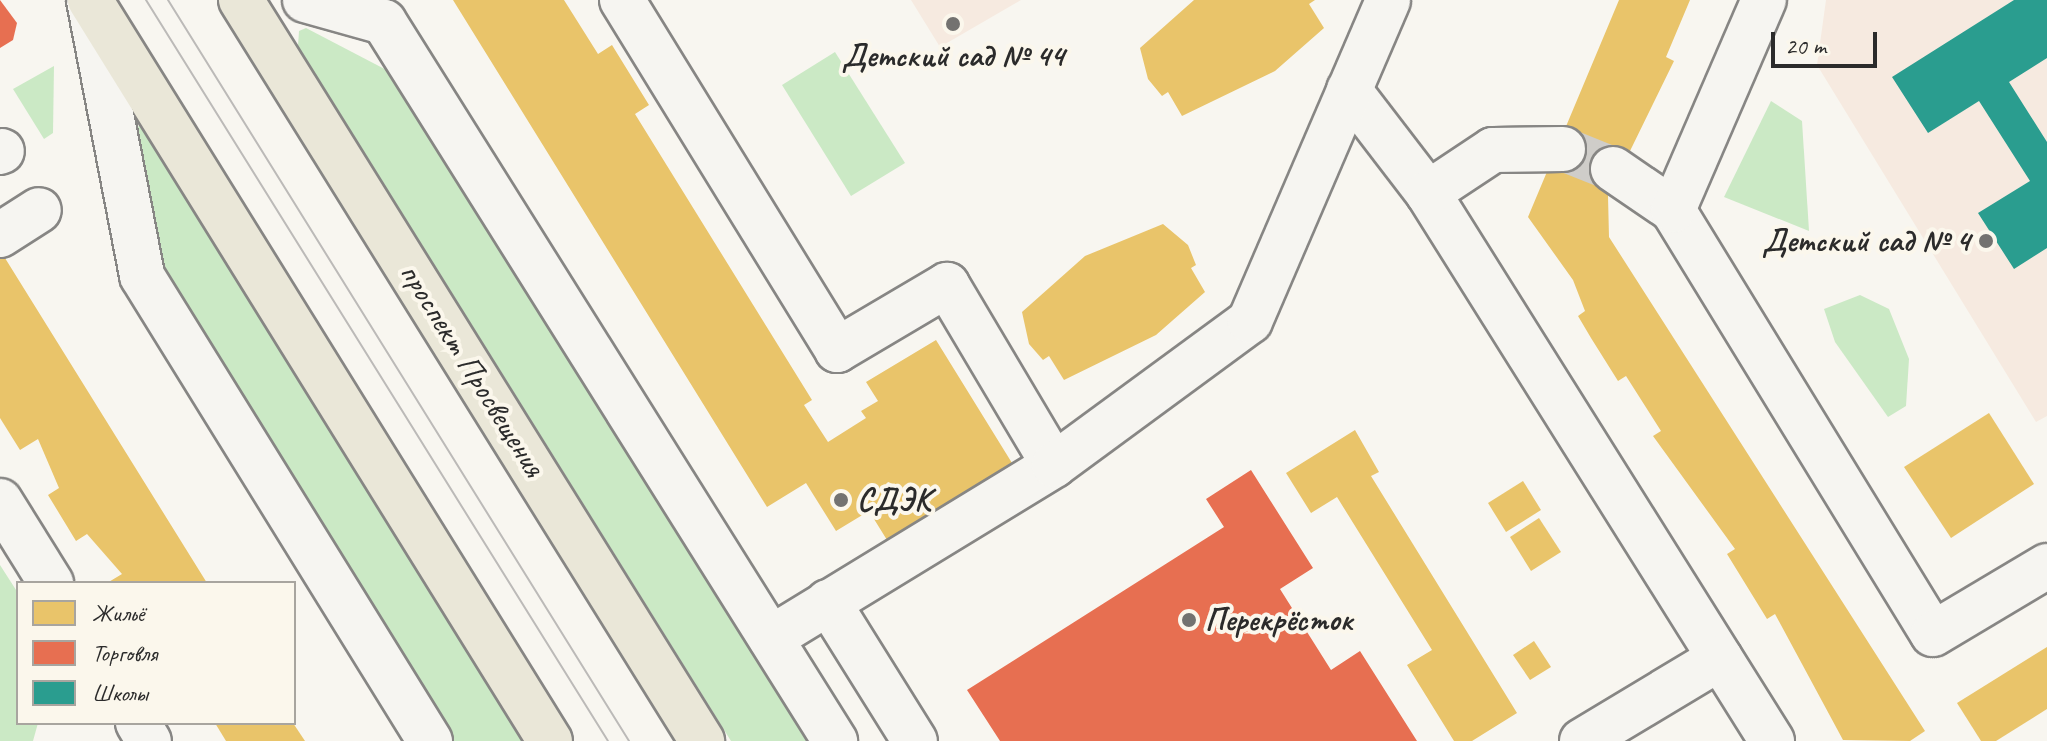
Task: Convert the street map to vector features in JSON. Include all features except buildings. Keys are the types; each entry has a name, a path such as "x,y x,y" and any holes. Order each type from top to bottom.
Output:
{"main road":[{"path":"89,0 550,741"},
{"name":"проспект Просвещения","path":"241,0 702,741"}],"street":[{"path":"89,0 142,276 430,741"},
{"path":"305,0 384,22 835,741"},
{"path":"622,0 837,350 947,285 1054,465"},
{"path":"771,638 1054,465 1250,321 1388,0"},
{"path":"1673,210 1764,0"},
{"path":"1349,90 1428,193 1772,741"},
{"path":"1428,193 1493,150 1563,149"},
{"path":"1613,169 1673,210 1933,634 2047,566"},
{"path":"0,235 39,210"},
{"path":"0,501 50,581"},
{"path":"828,602 915,741"},
{"path":"1582,741 1720,658"}],"shaded area":[{"name":"Детский сад № 44","path":"911,0 1021,0 940,47"},
{"name":"Детский сад № 4","path":"1826,0 2047,0 2047,416 2036,422 1817,65"}],"green space":[{"path":"306,28 398,76 813,741 731,741 298,46 299,31"},
{"path":"835,52 905,163 851,196 782,85"},
{"path":"54,66 53,133 44,139 13,89"},
{"path":"1771,101 1802,121 1809,231 1724,197"},
{"path":"143,124 530,741 451,741 168,283 150,242 130,131"},
{"path":"1860,295 1889,309 1909,359 1906,406 1888,417 1835,342 1824,309"},
{"path":"0,565 16,590 16,725 37,725 33,741 0,741"}],"tunnel":[{"path":"1563,149 1613,169"}],"tram line":[{"path":"146,0 608,741"},
{"path":"168,0 629,741"}],"place":[{"name":"Детский сад № 44","path":"953,24"},
{"name":"Детский сад № 4","path":"1986,241"},
{"name":"СДЭК","path":"841,500"},
{"name":"Перекрёсток","path":"1189,620"}]}
